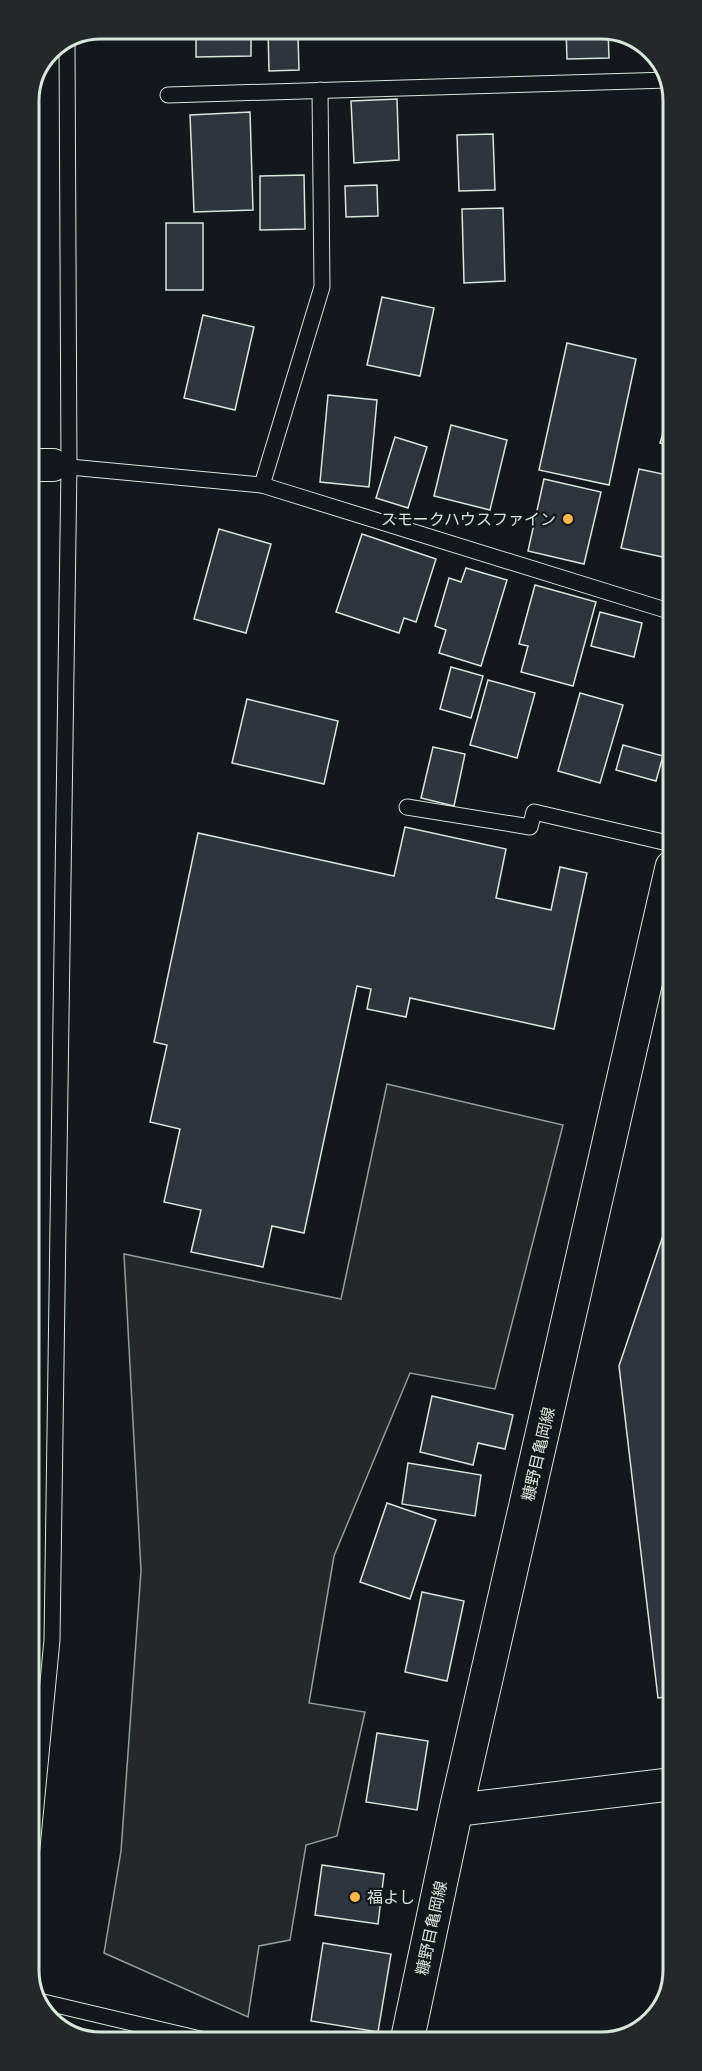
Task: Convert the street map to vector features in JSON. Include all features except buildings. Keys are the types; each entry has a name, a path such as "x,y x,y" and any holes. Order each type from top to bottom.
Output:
{"main road":[{"name":"糠野目亀岡線","path":"409,2032 456,1810 663,906"}],"street":[{"path":"456,1810 663,1785"}],"lane":[{"path":"39,1775 52,1640 51,465 67,50"},
{"path":"168,95 659,80"},
{"path":"262,485 322,287 320,90"},
{"path":"51,465 262,485 663,609"},
{"path":"407,807 530,827 534,812 663,842"},
{"path":"50,2004 171,2032"}],"shaded area":[{"path":"387,1084 563,1125 495,1389 410,1373 334,1556 309,1703 365,1712 337,1836 306,1845 290,1940 259,1946 248,2017 104,1953 121,1851 141,1571 124,1254 341,1299"}],"place":[{"name":"スモークハウスファイン","path":"568,519"},
{"name":"福よし","path":"355,1897"}]}
